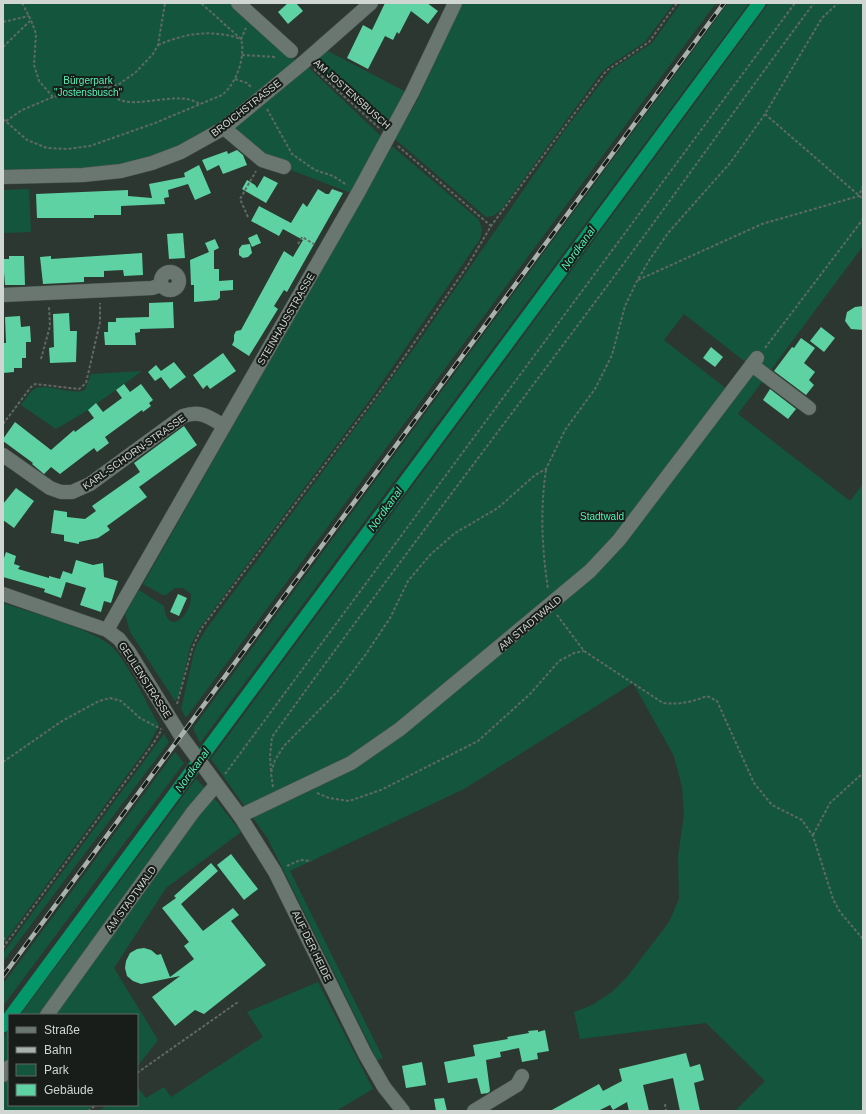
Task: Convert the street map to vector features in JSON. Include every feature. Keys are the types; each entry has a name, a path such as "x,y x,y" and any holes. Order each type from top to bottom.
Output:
{"street":[{"path":"238,3 287,54"},
{"name":"BROICHSTRASSE","path":"3,177 83,175 121,171 152,164 181,152 224,128 304,62 371,3"},
{"name":"STEINHAUSSTRASSE","path":"107,630 358,193 412,93 455,3"},
{"path":"224,128 262,160 284,167"},
{"path":"3,295 152,288 161,285"},
{"path":"755,362 809,408"},
{"name":"AM STADTWALD","path":"240,816 302,788 351,763 400,729 550,606 590,571 620,540 755,362"},
{"name":"KARL-SCHORN-STRASSE","path":"3,455 50,488 61,492 72,492 90,484 183,416 194,412 205,415 224,426"},
{"name":"GEULENSTRASSE","path":"3,594 107,630 119,639 129,652 165,724 190,748 212,779"},
{"name":"AUF DER HEIDE","path":"212,779 240,816 275,872 365,1054 384,1087 403,1111"},
{"name":"AM STADTWALD","path":"48,1014 193,812 212,779"},
{"path":"474,1111 517,1085 522,1076"}],"path":[{"path":"22,3 32,20 36,34 34,65 39,81 53,97"},
{"path":"6,121 22,110 53,97 119,84 135,73 153,54 158,45 165,3"},
{"path":"3,119 12,129 27,140 47,148 67,149 90,146 155,123 222,95 229,90 234,79 242,55 243,47 241,40 201,3"},
{"path":"3,948 153,744 179,699 192,649 201,630 387,382 468,265 491,226 606,71 648,42 677,3"},
{"path":"212,779 795,3"},
{"path":"275,800 270,756 272,737 358,618 631,254 814,3"},
{"path":"838,3 822,18 765,114 730,163 668,233 637,281 625,306 612,355 595,389 565,430 546,469 541,500 543,557 550,606 584,651 663,703 677,705 691,703 707,696 714,698 717,701 747,764 754,783 772,805 802,820 813,836 833,899 840,912 863,939"},
{"path":"241,40 251,15"},
{"path":"3,22 30,16"},
{"path":"3,47 32,20"},
{"path":"158,45 178,36 201,33 227,34 241,40"},
{"path":"242,55 287,54"},
{"name":"AM JOSTENSBUSCH","path":"304,62 311,66 388,138 491,226"},
{"path":"234,79 247,83 261,97 292,154 315,170 333,176 358,193"},
{"path":"109,86 110,93 124,102 152,101 176,97 194,100 199,104"},
{"path":"765,114 863,200"},
{"path":"248,217 240,198 262,160"},
{"path":"859,196 863,186"},
{"path":"637,281 762,224 859,196"},
{"path":"755,362 863,219"},
{"path":"298,244 302,237 326,250"},
{"path":"3,424 31,387 35,384 79,389 86,383 100,322 99,291"},
{"path":"41,359 50,326 49,293"},
{"path":"271,773 275,760 284,746 338,691 366,654 390,618 408,581 430,555 455,533 498,508 535,475 546,469"},
{"path":"302,788 329,798 349,801 381,790 478,741 530,694 559,661 574,653 584,651"},
{"path":"3,762 62,721 99,701 110,698 121,701 140,718 165,724"},
{"path":"813,836 830,803 863,773"},
{"path":"275,872 300,860 311,861"},
{"path":"3,937 7,943"},
{"path":"138,1071 238,1002"},
{"path":"665,1104 666,1111"}],"green space":[{"name":"Bürgerpark \"Jostensbusch\"","path":"3,3 232,3 297,62 218,126 180,147 119,166 3,173"},
{"path":"462,3 674,3 645,42 601,73 501,210 493,216 486,217 395,139 418,99"},
{"path":"681,3 716,3 186,718 181,709 194,652 207,628 415,347 564,131 611,70 652,43"},
{"path":"728,3 749,3 200,743 193,728"},
{"name":"Stadtwald","path":"769,3 863,3 863,246 738,414 850,501 863,484 863,1111 735,1111 765,1081 706,1023 580,1039 574,1012 592,1005 612,992 627,977 669,922 679,899 678,856 684,815 682,787 674,756 633,683 464,789 290,871 383,1058 377,1060 268,839 211,759","holes":["684,314 748,364 728,390 664,340"]},
{"path":"326,50 406,92 385,131 311,63"},
{"path":"307,66 382,137 351,193 288,169 266,157 234,128"},
{"path":"392,146 479,220 482,230 480,239 372,397 199,629 190,647 179,696 175,701 130,632 125,614 139,590 164,606 166,615 174,622 184,616 188,610 191,594 183,588 175,588 166,595 163,595 143,584"},
{"path":"29,189 31,232 3,233 3,190"},
{"path":"142,371 88,410 56,429 21,405 33,390 38,388 44,387 79,391 85,390 91,374"},
{"path":"3,603 76,627 90,633 111,646 124,661 159,725 149,745 3,944"},
{"path":"164,734 169,742 3,962 3,953"},
{"path":"175,752 184,763 3,1006 3,984"},
{"path":"196,779 206,789 44,1014 21,1014"},
{"path":"215,799 241,832 166,888 114,968 158,1040 138,1066 138,1014 53,1014 208,800"},
{"path":"318,982 373,1089 336,1111 99,1111 106,1106 138,1106 138,1088 146,1098 164,1087 171,1097 263,1037 247,1012"},
{"path":"8,1030 8,1064 3,1071 3,1037"},
{"path":"8,1074 8,1106 93,1106 86,1111 3,1111 3,1081"}],"building":[{"path":"288,3 296,3 303,11 288,24 278,12"},
{"path":"385,3 427,3 438,11 428,24 411,11 399,34 397,32 393,40 385,36 368,69 347,58 363,25 372,30"},
{"path":"237,150 243,155 247,165 223,174 219,165 207,171 202,160 227,151 228,154"},
{"path":"199,165 211,193 195,200 188,184 168,190 169,197 164,198 165,204 121,206 121,215 94,215 94,218 37,218 36,194 128,190 128,196 152,198 149,184 185,177 184,173"},
{"path":"264,176 278,183 266,203 242,189 247,180 257,188"},
{"path":"318,189 326,194 329,194 332,189 343,193 287,292 284,290 274,306 278,309 249,356 232,345 234,335 236,331 241,330 284,251 293,257 303,240 283,229 279,236 251,221 259,206 291,223 303,203 307,207"},
{"path":"183,233 185,258 169,259 167,234"},
{"path":"257,234 261,243 252,247 248,238"},
{"path":"215,239 219,248 214,250 214,269 219,269 219,281 233,280 233,290 220,291 220,298 218,300 194,302 194,285 191,285 190,260 209,252 205,243"},
{"path":"250,244 252,253 248,257 243,258 239,255 239,249 242,245"},
{"path":"142,253 143,275 124,276 123,270 104,271 104,277 84,277 84,282 43,284 40,257 51,256 51,259"},
{"path":"9,256 24,256 25,285 5,285 3,259 9,259"},
{"path":"173,302 174,328 140,329 140,332 135,333 136,345 105,345 104,332 108,332 108,322 116,322 116,318 149,317 149,303"},
{"path":"863,306 863,330 851,329 845,321 847,312 855,307"},
{"path":"69,313 70,331 77,331 76,362 50,363 49,348 54,347 53,314"},
{"path":"20,316 21,327 30,326 31,342 26,342 26,358 22,358 22,368 14,368 14,372 3,373 3,343 6,343 5,317"},
{"path":"821,327 835,338 824,352 810,341"},
{"path":"801,338 815,348 804,363 815,372 809,380 814,385 806,395 774,371 792,347 794,348"},
{"path":"711,347 723,357 715,367 703,358"},
{"path":"223,353 236,371 210,389 207,385 203,389 193,375"},
{"path":"174,362 186,377 170,389 161,377 155,381 148,372 156,365 161,371"},
{"path":"124,384 130,392 141,384 153,400 149,403 151,406 143,412 142,410 105,437 109,443 97,452 94,448 60,474 51,467 44,474 32,464 33,463 3,441 15,422 51,450 74,430 75,432 94,418 88,410 96,403 103,412 122,398 116,390"},
{"path":"770,389 796,409 788,419 763,400"},
{"path":"184,426 197,445 139,487 147,497 107,526 110,530 98,538 79,542 79,544 64,541 64,535 51,533 54,510 67,512 67,517 85,519 96,511 92,506 140,472 134,463"},
{"path":"16,488 34,501 14,528 3,520 3,504"},
{"path":"6,552 16,556 14,564 20,566 18,569 49,578 49,576 60,579 63,571 72,574 76,560 93,565 103,563 104,577 118,581 111,603 104,601 101,612 80,605 86,588 66,582 61,598 44,592 45,589 3,577 3,561"},
{"path":"178,594 187,598 179,616 170,612"},
{"path":"231,854 258,889 244,900 217,865"},
{"path":"211,863 218,871 181,904 203,931 233,908 239,915 231,921 266,965 204,1014 195,1010 175,1026 152,997 180,976 141,984 133,981 127,976 125,968 126,961 130,953 137,949 144,948 151,950 157,955 161,954 170,977 194,959 184,946 189,942 162,908 176,898 174,896"},
{"path":"538,1030 538,1032 545,1030 549,1051 537,1053 538,1059 522,1062 519,1048 500,1052 501,1057 486,1060 490,1091 488,1093 481,1094 477,1078 448,1083 444,1062 475,1056 473,1045 508,1039 507,1037 529,1033 528,1031"},
{"path":"686,1053 690,1067 700,1064 704,1080 694,1083 700,1111 680,1111 673,1078 643,1085 649,1111 629,1111 627,1102 613,1110 610,1105 598,1111 550,1111 599,1084 603,1091 622,1081 619,1069"},
{"path":"422,1062 426,1085 406,1088 402,1066"},
{"path":"444,1098 447,1111 436,1111 434,1099"}],"waterway":[{"name":"Nordkanal","path":"12,1014 759,3"},
{"name":"Nordkanal","path":"3,1026 8,1019"}],"railway":[{"path":"3,976 724,3"}]}
